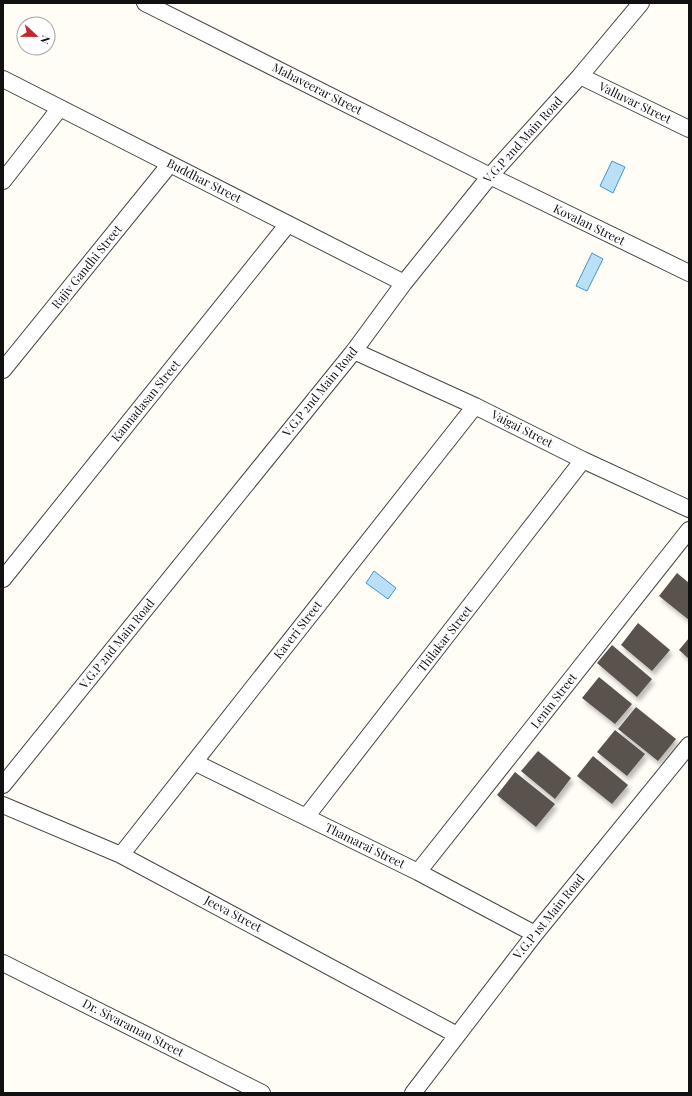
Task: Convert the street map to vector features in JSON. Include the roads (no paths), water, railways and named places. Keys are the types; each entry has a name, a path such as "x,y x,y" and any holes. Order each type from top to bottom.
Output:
{"street":[{"name":"Mahaveerar Street","path":"145,3 490,176"},
{"name":"V.G.P 2nd Main Road","path":"3,785 354,351 404,283 490,176 580,76 640,3"},
{"name":"Valluvar Street","path":"580,76 689,129"},
{"name":"Buddhar Street","path":"3,79 404,283"},
{"path":"3,181 60,108"},
{"name":"Rajiv Gandhi Street","path":"3,370 170,164"},
{"name":"Kovalan Street","path":"490,176 689,274"},
{"name":"Kannadasan Street","path":"3,579 288,224"},
{"name":"Vaigai Street","path":"354,351 475,406 583,460 689,509"},
{"name":"Kaveri Street","path":"122,855 475,406"},
{"name":"Thilakar Street","path":"306,817 583,460"},
{"name":"Lenin Street","path":"418,872 689,530"},
{"name":"V.G.P 1st Main Road","path":"414,1093 457,1034 535,934 689,745"},
{"name":"Thamarai Street","path":"194,762 418,872 535,934"},
{"name":"Jeeva Street","path":"3,805 122,855 457,1034"},
{"name":"Dr. Sivaraman Street","path":"3,963 262,1093"}],"water":[{"path":"612,161 625,167 613,193 600,186"},
{"path":"592,253 603,259 587,291 576,286"},
{"path":"374,571 396,588 388,599 366,583"}]}
